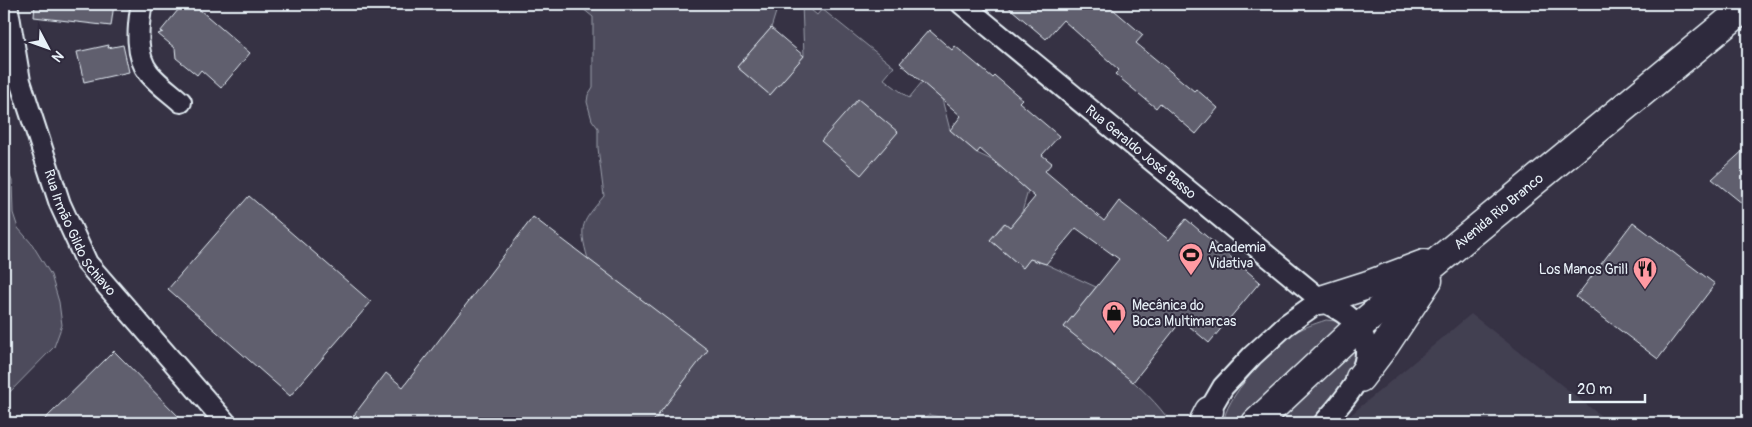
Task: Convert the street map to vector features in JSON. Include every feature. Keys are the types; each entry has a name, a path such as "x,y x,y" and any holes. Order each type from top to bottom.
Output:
{"main road":[{"name":"Avenida Rio Branco","path":"1256,423 1358,327 1748,5"},
{"path":"1321,300 1368,285 1444,256"},
{"path":"1360,378 1444,256"}],"street":[{"name":"Rua Irmão Gildo Schiavo","path":"7,4 20,81 60,204 87,263 226,423"},
{"path":"143,4 138,35 143,61 148,72 181,102"},
{"name":"Rua Geraldo José Basso","path":"962,4 1321,300 1344,313 1358,327"},
{"path":"1207,419 1224,387 1252,356 1286,325 1321,300"},
{"path":"1324,423 1360,378 1367,347 1358,327"}],"shaded area":[{"path":"577,4 766,4 776,12 771,28 737,67 770,95 804,56 802,4 817,15 822,9 894,67 884,79 909,98 922,82 942,99 950,130 977,153 994,161 1028,191 1022,212 1010,227 1004,223 990,240 1023,268 1030,259 1046,264 1096,287 1064,327 1149,396 1171,423 972,423 929,415 914,423 892,423 863,419 850,423 652,423 707,350 588,259 583,238 584,224 604,196 598,148 598,128 592,120 587,102 588,95 593,87 593,17"},
{"path":"4,162 12,181 13,213 18,228 32,244 51,275 59,302 62,325 54,347 4,398"},
{"path":"1471,314 1610,423 1341,423"},
{"path":"1326,320 1346,322 1240,423 1224,423 1231,401 1261,363 1291,335 1308,326"},
{"path":"1360,342 1346,379 1319,414 1307,423 1274,423"}],"building":[{"path":"35,4 114,4 111,26 34,17"},
{"path":"183,4 193,4 250,53 221,88 201,70 197,75 176,58 175,48 158,34 163,32 160,32"},
{"path":"1005,4 1107,4 1143,35 1136,43 1194,91 1196,89 1218,108 1196,134 1160,103 1156,108 1115,74 1119,70 1063,20 1046,39"},
{"path":"771,28 804,56 770,95 737,67"},
{"path":"929,30 952,50 955,46 993,78 995,76 1022,99 1019,102 1059,136 1042,155 1052,163 1045,171 1104,221 1119,201 1169,240 1186,219 1260,282 1209,343 1182,320 1133,382 1064,327 1119,259 1076,228 1046,264 1030,259 1023,268 990,240 1005,223 1010,227 1035,197 980,149 977,153 950,130 961,116 900,63"},
{"path":"109,45 108,48 123,45 129,72 84,82 77,52"},
{"path":"858,99 898,132 861,175 821,141"},
{"path":"1748,146 1748,208 1712,179"},
{"path":"249,196 371,302 290,396 168,289"},
{"path":"533,217 708,350 652,423 348,423 386,373 403,387"},
{"name":"Los Manos Grill","path":"1633,222 1715,284 1658,359 1576,297"},
{"path":"114,351 185,423 41,423"}],"place":[{"name":"Academia Vidativa","path":"1191,276"},
{"name":"Los Manos Grill","path":"1645,290"},
{"name":"Mecânica do Boca Multimarcas","path":"1114,334"}]}
